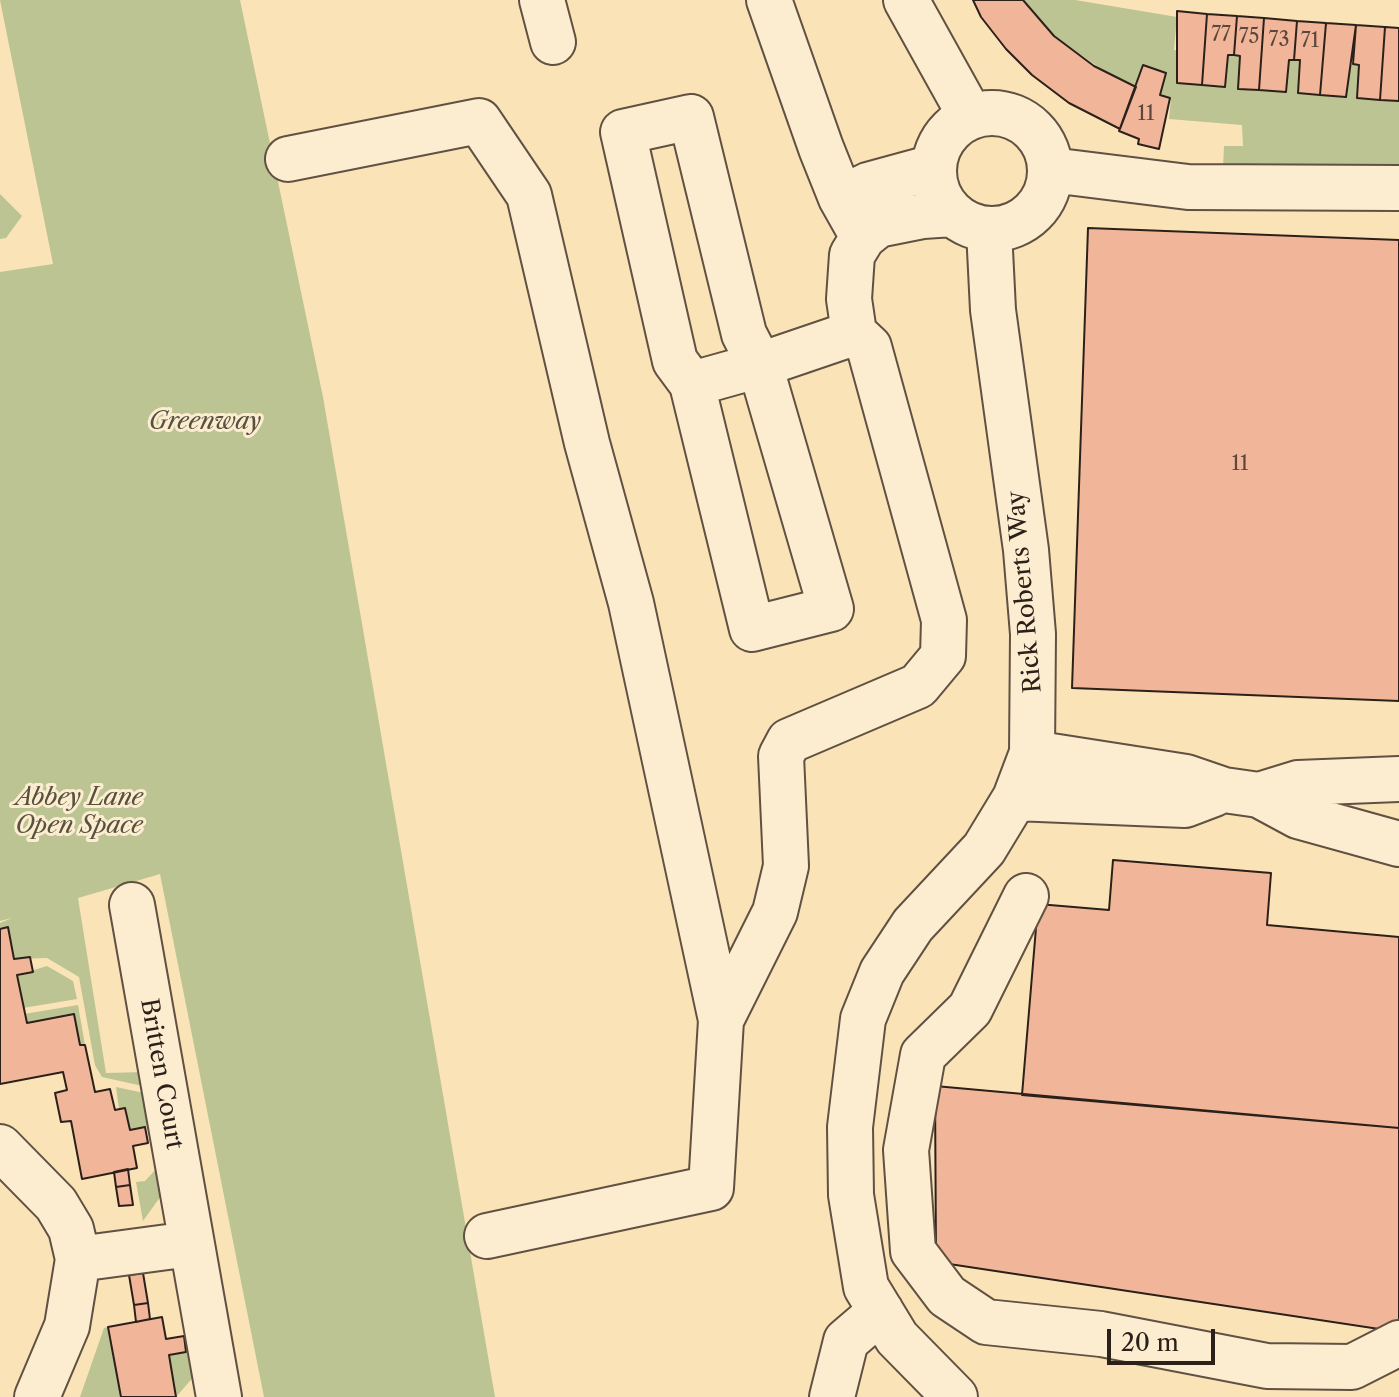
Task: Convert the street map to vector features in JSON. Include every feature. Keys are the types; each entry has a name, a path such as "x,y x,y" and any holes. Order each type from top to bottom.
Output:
{"street":[{"path":"542,0 553,42"},
{"path":"769,0 841,198 863,237"},
{"path":"906,0 971,117"},
{"path":"721,1020 775,912 786,866 781,756 789,741 918,686 943,656 944,620 874,362 869,347 854,333 849,299 852,255 863,237 878,225 923,216 1013,226 1033,213 1047,193 1051,170 1043,143 1025,122 1008,114 989,112 971,117 945,136 934,167 868,185 841,198"},
{"path":"691,117 744,334 760,365 831,609 752,629 692,384 675,361 623,132 691,117"},
{"path":"288,159 479,121 529,195 587,443 631,603 721,1020 711,1188 487,1236"},
{"name":"Rick Roberts Way","path":"934,167 938,193 971,222 993,310 1026,550 1033,634 1032,753 1015,798 984,849 913,925 882,972 863,1019 850,1127 851,1195 866,1287 897,1338 955,1397"},
{"path":"1051,170 1188,187 1399,188"},
{"path":"692,384 854,333"},
{"path":"1032,753 1186,777 1242,793 1298,816 1399,844"},
{"path":"1015,798 1185,805 1298,783 1399,779"},
{"path":"1026,896 970,1009 923,1055 906,1150 913,1251 947,1296 986,1322 1101,1334 1267,1366 1352,1367 1399,1343"},
{"name":"Britten Court","path":"132,905 219,1397"},
{"path":"0,1147 56,1204 71,1229 78,1259 67,1326 37,1397"},
{"path":"78,1259 190,1244"},
{"path":"832,1397 846,1341 881,1311"}],"green space":[{"name":"Greenway","path":"0,0 240,0 323,397 495,1397 264,1397 160,874 78,898 106,1073 144,1072 147,1087 102,1077 95,1065 79,977 47,958 14,959 8,927 0,929 0,923 12,918 0,921 0,272 53,264"},
{"path":"1023,0 1075,0 1177,17 1174,50 1179,51 1177,83 1225,87 1228,55 1234,55 1240,56 1238,89 1286,92 1289,60 1300,60 1298,93 1345,97 1348,64 1359,65 1357,98 1399,101 1399,166 1223,168 1224,146 1243,146 1242,125 1169,119 1171,99 1160,95 1166,73 1143,65 1136,87 1120,82 1054,36"},
{"path":"0,194 22,216 6,238 0,239"},
{"path":"47,966 73,981 77,999 23,1008 17,975"},
{"path":"78,1005 85,1045 80,1045 73,1015 27,1023 24,1014"},
{"path":"116,1087 144,1093 151,1126 130,1130 126,1109 119,1109"},
{"path":"158,1167 163,1193 143,1221 136,1182 145,1181"},
{"path":"108,1327 121,1397 80,1397 104,1328"},
{"path":"190,1347 196,1374 176,1397 169,1355 186,1352"}],"building":[{"path":"973,0 1023,0 1054,36 1094,66 1136,87 1120,129 1069,103 1032,75 1006,49 981,17"},
{"path":"1177,11 1207,14 1202,85 1177,83"},
{"path":"1207,14 1237,16 1234,55 1228,55 1225,87 1202,85"},
{"path":"1237,16 1264,18 1259,90 1238,89 1240,56 1234,55"},
{"path":"1264,18 1297,21 1294,60 1289,60 1286,92 1259,90"},
{"path":"1297,21 1326,23 1320,95 1298,93 1300,60 1294,60"},
{"path":"1326,23 1356,25 1346,97 1320,95"},
{"path":"1356,25 1385,27 1380,100 1357,98 1359,65 1353,64"},
{"path":"1385,27 1399,28 1399,101 1380,100"},
{"path":"1143,65 1166,73 1160,95 1170,98 1159,149 1138,144 1139,139 1119,131"},
{"path":"1088,228 1399,240 1399,701 1072,688"},
{"path":"1113,860 1271,873 1267,925 1399,937 1399,1128 1022,1095 1038,904 1109,910"},
{"path":"8,927 14,959 30,957 33,972 17,975 27,1023 74,1014 80,1045 85,1045 95,1092 110,1089 115,1110 125,1108 130,1130 145,1127 148,1143 133,1146 137,1168 82,1179 71,1121 61,1122 55,1093 67,1090 63,1072 0,1084 0,929"},
{"path":"935,1086 1399,1128 1399,1332 936,1262"},
{"path":"128,1169 130,1185 116,1187 114,1172"},
{"path":"130,1185 133,1205 119,1206 116,1187"},
{"path":"143,1273 148,1303 134,1305 129,1275"},
{"path":"148,1303 150,1319 136,1322 134,1305"},
{"path":"162,1317 166,1339 184,1336 186,1352 169,1355 176,1397 121,1397 108,1327"}],"park label":[{"name":"Abbey Lane Open Space","path":"79,812"}]}
